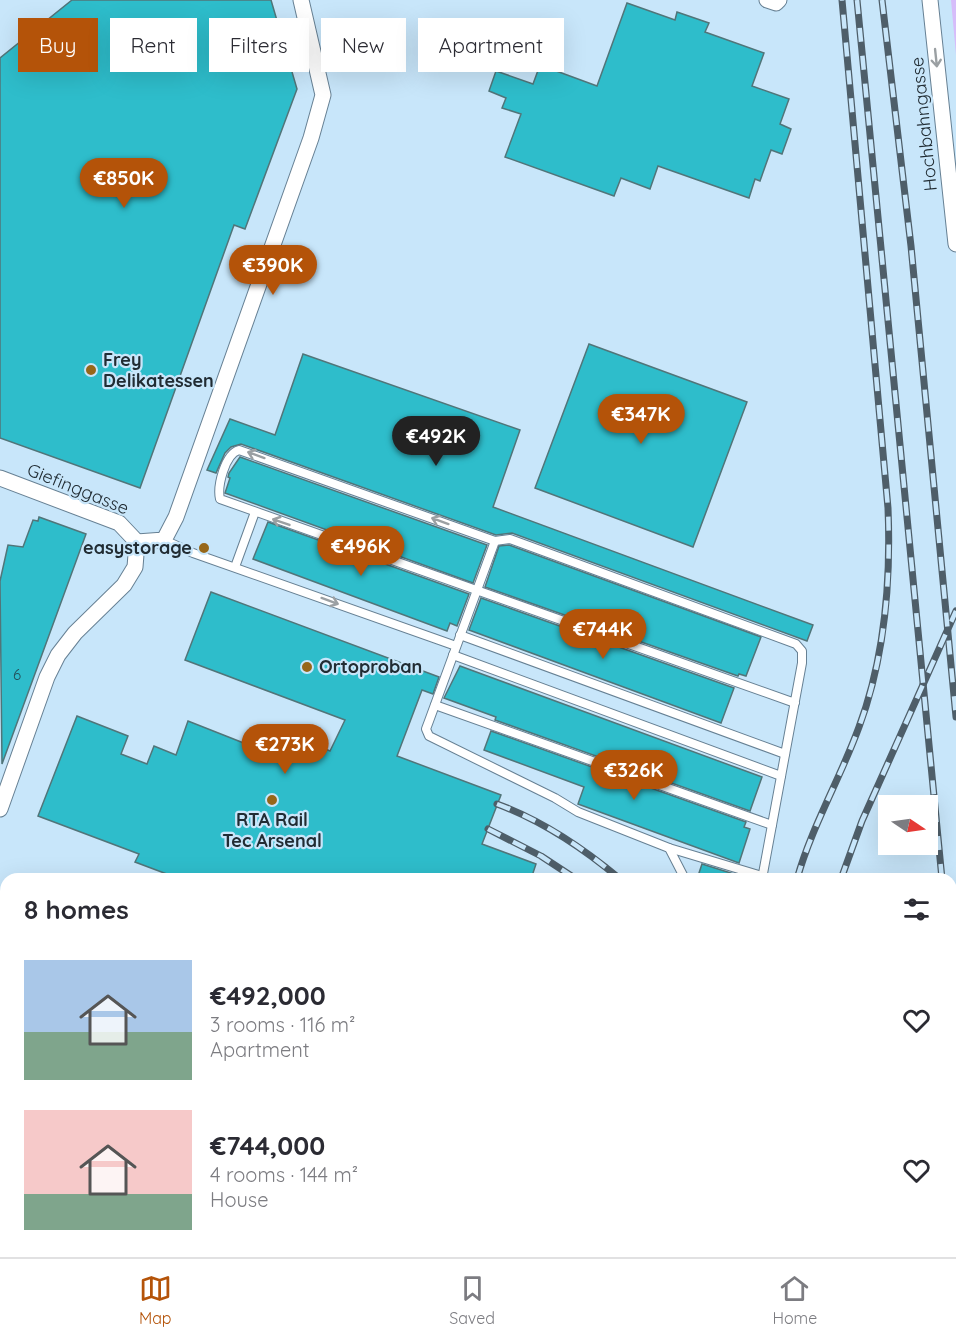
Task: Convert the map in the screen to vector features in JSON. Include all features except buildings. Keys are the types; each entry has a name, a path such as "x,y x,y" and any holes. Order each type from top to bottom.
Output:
{"street":[{"path":"0,809 52,666 75,633 131,576 138,559 136,542 164,540 176,517 311,138 323,95 301,0"},
{"path":"767,0 776,3 779,0"},
{"name":"Hochbahngasse","path":"930,0 956,244"},
{"name":"Giefinggasse","path":"0,478 119,523 136,542"}],"lane":[{"path":"763,873 795,703 802,663 802,651 796,644 510,539 495,541 244,451 234,451 230,456 219,489 220,499 795,703"},
{"path":"235,567 255,512"},
{"path":"164,540 456,646"},
{"path":"495,541 426,729 429,736 437,742 555,798 578,812 669,848 746,873"},
{"path":"460,635 785,754"},
{"path":"453,655 781,776"},
{"path":"435,705 772,825"},
{"path":"669,848 682,873"}],"shaded area":[{"path":"951,0 956,0 956,55"}],"railway":[{"path":"799,873 810,840 859,727 868,700 880,646 887,591 888,508 842,0"},
{"path":"857,0 941,873"},
{"path":"882,0 911,246 956,717"},
{"path":"843,873 862,821 956,611"},
{"path":"497,804 562,836 612,873"},
{"path":"488,829 541,856 567,873"}],"place":[{"name":"Frey Delikatessen","path":"91,370"},
{"name":"easystorage","path":"204,548"},
{"name":"Ortoproban","path":"307,667"},
{"name":"RTA Rail Tec Arsenal","path":"272,800"}]}
